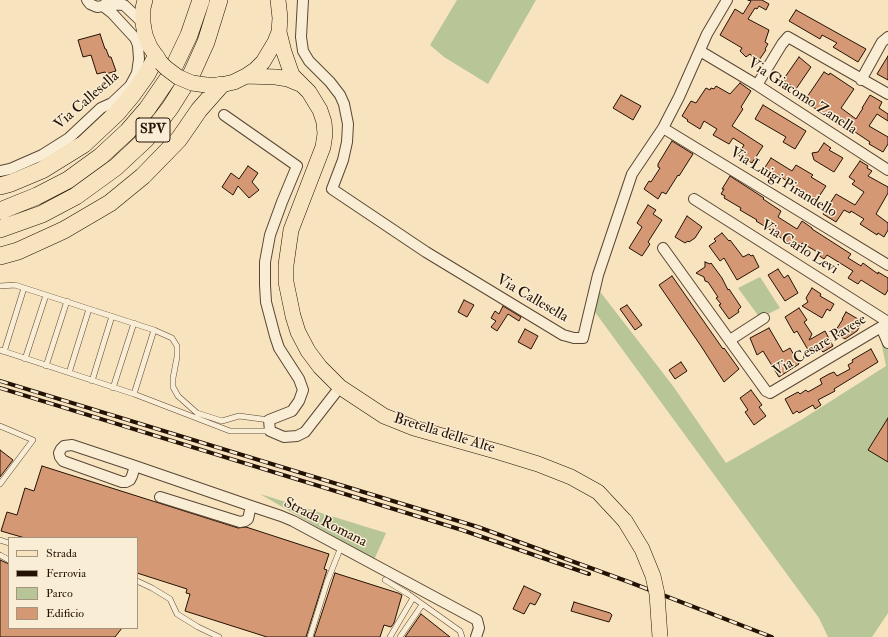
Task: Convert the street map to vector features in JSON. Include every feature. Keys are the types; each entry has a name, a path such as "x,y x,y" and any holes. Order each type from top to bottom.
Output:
{"highway":[{"name":"SPV","path":"0,211 33,198 68,180 101,156 128,131 147,108 169,77 186,41 201,0"},
{"name":"SPV","path":"0,229 39,215 76,196 116,167 142,142 170,108 192,73 206,42 219,0"},
{"path":"0,186 42,170 84,144 117,113 158,60"},
{"path":"0,256 18,251 64,230 110,203 144,176 179,139 214,85"}],"main road":[{"path":"145,0 143,8 145,35 158,60 178,77 192,83 214,85 234,82 246,76 263,62 273,48 279,32 280,18 278,0"},
{"name":"Bretella delle Alte","path":"279,32 292,75 309,92 320,110 324,122 323,147 291,230 286,265 288,299 298,332 308,351 320,367 340,387 384,416 414,428 538,464 571,477 598,492 625,521 642,548 653,576 657,594 660,637"},
{"path":"246,76 276,77 288,79 300,84"}],"street":[{"path":"87,0 93,6 97,7 105,3 124,5 143,23"},
{"name":"Via Callesella","path":"302,0 301,37 303,51 309,61 330,82 340,95 344,104 348,124 347,142 343,160 332,189 433,256 563,335 574,338 583,338 598,275 632,174 663,128 679,97 707,34 727,0"},
{"name":"Via Callesella","path":"0,171 10,169 42,155 70,138 101,108 112,103 130,86 137,74 139,59 138,45 135,38 105,3"},
{"path":"757,85 782,44 788,37 861,80 888,94"},
{"path":"861,80 882,42 888,37"},
{"name":"Via Giacomo Zanella","path":"700,51 757,85 888,170"},
{"path":"224,115 297,166 270,235 266,256 265,285 266,302 279,348 299,379 303,390 299,401 292,411 269,420 270,431 284,437 297,436 305,432 340,387"},
{"name":"Via Luigi Pirandello","path":"663,128 888,265"},
{"name":"Via Carlo Levi","path":"694,199 886,325"},
{"name":"Via Cesare Pavese","path":"663,248 766,391 770,393 886,325"},
{"path":"730,340 764,318"},
{"path":"886,325 888,343"},
{"name":"Strada Romana","path":"135,466 130,480 122,482 63,461 59,453 64,446 72,445 135,466 293,521 477,620 479,628 476,637"},
{"path":"160,497 240,522 248,519 251,506"}],"lane":[{"path":"0,286 15,286 24,288 134,323 172,338 176,346 177,357 173,387 178,396 197,413 222,421 239,416 269,420"},
{"path":"24,288 2,351 134,394 230,431 270,431"},
{"path":"25,359 46,295"},
{"path":"46,366 67,302"},
{"path":"69,373 89,309"},
{"path":"92,381 112,316"},
{"path":"113,388 134,323"},
{"path":"134,394 154,330"},
{"path":"0,426 33,440 0,484"},
{"path":"310,637 327,582 341,546"},
{"path":"385,580 460,631 462,637"},
{"path":"138,581 170,599 177,614 198,628 219,637"},
{"path":"390,637 413,598"},
{"path":"400,637 422,605"}],"green space":[{"path":"457,0 536,0 488,84 444,57 430,45"},
{"path":"760,277 780,308 760,318 738,288"},
{"path":"598,289 673,386 726,463 801,420 886,366 880,336 888,332 888,613 872,637 828,637 819,618 592,308"},
{"path":"260,494 386,533 374,560"}],"building":[{"path":"748,0 762,0 769,4 766,10 759,6 757,9 755,8 748,19 769,30 765,42 768,44 765,49 766,50 757,63 750,54 746,57 740,51 742,48 720,35 735,9 743,14 751,1"},
{"path":"796,10 866,49 858,62 833,47 837,43 822,35 820,39 789,21"},
{"path":"100,34 105,49 109,57 111,57 116,71 106,74 105,72 97,74 91,55 83,57 78,40"},
{"path":"888,56 888,80 877,74"},
{"path":"799,57 811,67 796,89 783,80"},
{"path":"824,72 829,75 830,73 854,89 841,108 856,119 870,95 882,102 879,108 888,114 888,121 877,114 869,126 888,137 888,144 883,152 869,144 870,142 840,122 838,125 805,100"},
{"path":"740,83 751,91 741,107 743,109 732,126 763,146 752,163 738,155 744,145 733,138 729,144 713,135 717,129 704,121 700,129 682,116 691,101 696,103 706,88 710,90 711,88 714,89 716,86 730,94"},
{"path":"621,95 641,106 633,120 613,108"},
{"path":"763,105 806,131 795,149 783,142 786,137 755,119"},
{"path":"672,141 693,154 666,194 662,192 658,199 644,189 649,181 651,182 660,168 658,167 658,164"},
{"path":"824,143 831,148 829,150 843,158 834,172 814,160 812,153 818,152"},
{"path":"771,158 792,171 796,165 813,175 811,177 826,186 816,201 813,201 798,192 800,190 778,175 775,180 762,172"},
{"path":"860,161 868,166 867,168 872,171 868,176 888,187 888,193 876,214 888,223 888,230 884,237 878,233 877,235 860,224 864,219 851,211 850,213 844,210 836,222 823,214 836,194 855,205 864,192 852,184 855,181 849,177"},
{"path":"248,166 258,173 252,182 259,190 249,198 238,186 233,195 222,187 231,173 239,179"},
{"path":"730,176 781,211 778,217 797,229 802,221 851,254 848,258 861,266 863,263 878,274 878,272 888,278 888,290 885,295 861,280 858,284 848,278 853,271 827,255 824,259 818,255 819,253 802,243 799,249 789,243 756,221 757,220 740,210 741,208 724,198 725,196 721,194 724,189 722,189"},
{"path":"648,205 656,210 653,214 662,220 648,242 650,244 642,256 629,248 642,227 637,223"},
{"path":"687,216 702,227 695,238 685,243 675,237"},
{"path":"722,233 729,241 730,240 743,257 749,254 751,256 753,255 759,267 737,280 724,258 720,261 709,246 716,241 714,239"},
{"path":"705,262 711,263 741,307 738,310 739,312 729,319 719,305 721,304 716,298 718,297 708,282 705,281 704,277 696,273 705,267"},
{"path":"778,269 784,278 788,275 798,293 785,301 768,275"},
{"path":"672,276 723,349 724,348 739,369 724,382 659,285"},
{"path":"812,288 821,294 820,296 834,304 830,311 827,309 822,318 802,306 808,302 806,298"},
{"path":"464,300 474,305 467,317 458,312"},
{"path":"627,305 642,325 635,330 620,309"},
{"path":"503,306 521,317 519,321 508,314 497,331 491,327 496,321 491,318 495,311 499,314"},
{"path":"799,308 807,320 804,322 812,334 809,340 825,331 833,346 823,352 821,350 811,355 797,331 794,333 785,317"},
{"path":"846,312 863,322 857,331 845,339 834,333"},
{"path":"769,328 783,352 790,348 799,364 779,377 763,351 757,355 750,338"},
{"path":"525,329 538,336 531,349 518,342"},
{"path":"871,349 878,362 834,389 835,391 818,400 821,405 815,409 813,405 799,413 797,411 793,414 785,399 798,392 800,394 806,390 808,392 822,384 820,379 829,374 834,372 837,376 850,369 848,365 853,362 852,360"},
{"path":"681,362 687,371 675,379 669,370"},
{"path":"751,390 762,405 759,407 766,416 754,425 745,412 748,410 740,398"},
{"path":"888,418 888,462 868,450"},
{"path":"0,450 13,460 0,477"},
{"path":"42,466 238,528 246,527 329,554 324,569 327,570 306,637 267,637 185,611 190,594 186,593 187,589 138,573 138,537 22,537 1,531 7,512 17,515 25,488 34,491"},
{"path":"0,560 8,564 8,629 121,629 115,637 0,637"},
{"path":"335,573 402,595 394,623 391,627 384,625 380,637 314,637"},
{"path":"524,586 541,594 535,605 530,603 524,614 513,609"},
{"path":"574,602 610,613 612,615 609,622 571,611"},
{"path":"421,614 450,637 405,637"}],"railway":[{"path":"0,381 478,527 629,582 772,637"},
{"path":"0,388 462,530 589,574"}]}
